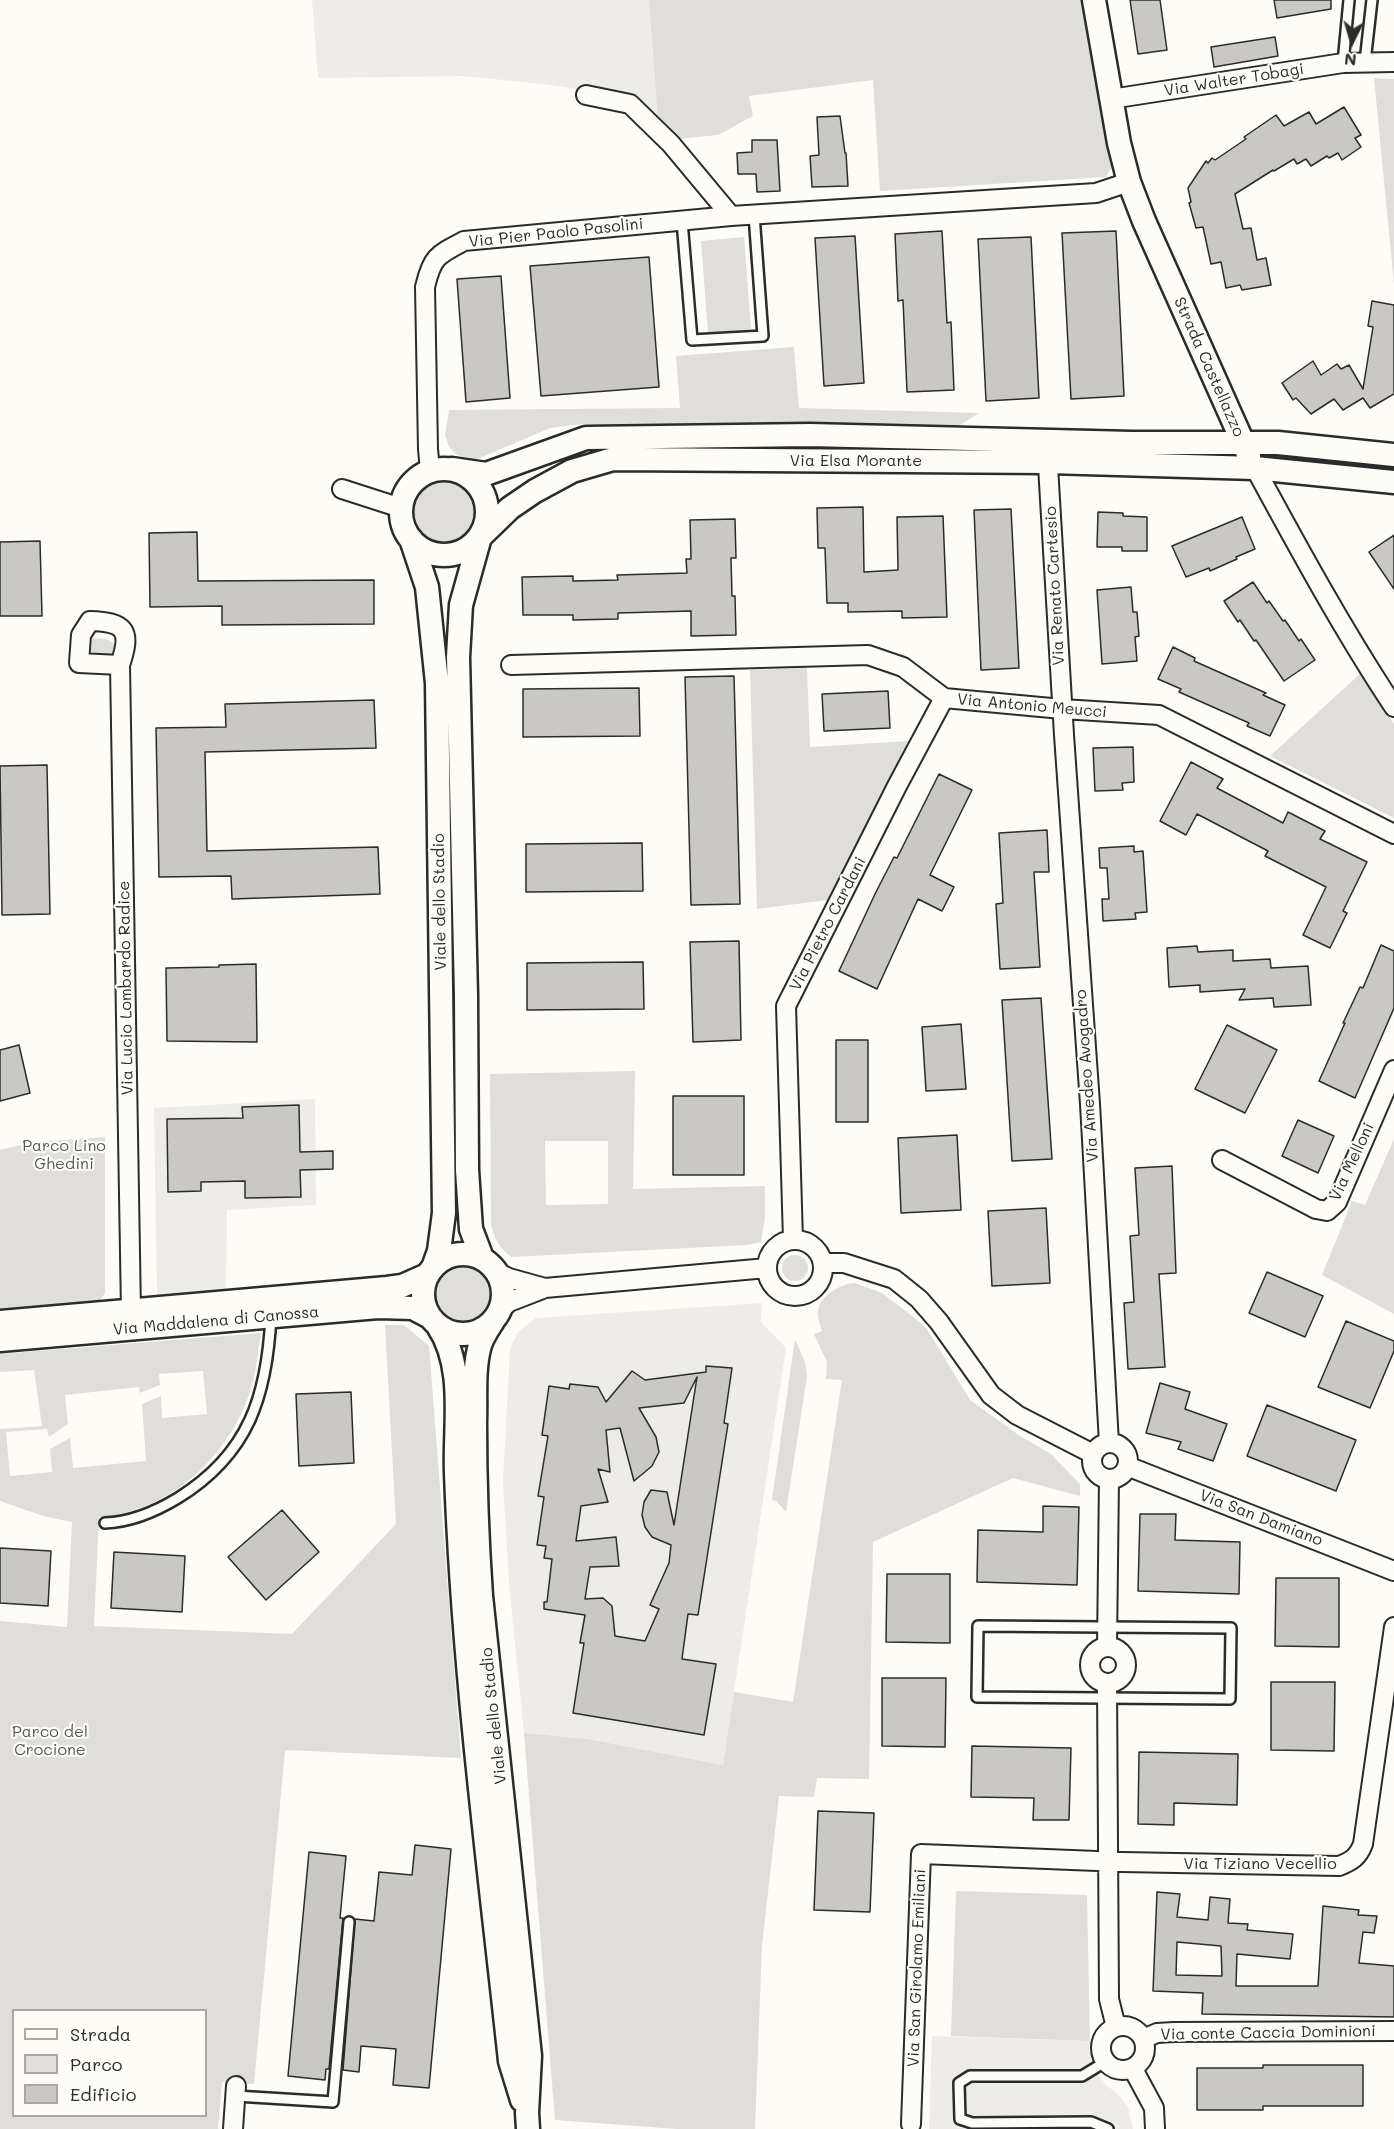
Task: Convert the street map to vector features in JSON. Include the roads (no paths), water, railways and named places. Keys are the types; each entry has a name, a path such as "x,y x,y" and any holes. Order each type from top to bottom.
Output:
{"street":[{"name":"Strada Castellazzo","path":"1094,0 1119,143 1129,182 1144,222 1255,468 1310,571 1394,707"},
{"name":"Via Walter Tobagi","path":"1111,99 1343,63 1394,62"},
{"path":"586,96 630,104 671,144 731,216"},
{"name":"Via Pier Paolo Pasolini","path":"436,463 425,287 429,267 441,253 464,241 731,216 1096,193 1129,182"},
{"path":"810,435 817,461"},
{"name":"Via Elsa Morante","path":"436,463 486,474 586,438 810,435 1255,468 1394,482"},
{"name":"Via Elsa Morante","path":"480,537 510,508 535,491 572,471 613,459 817,461 1278,443 1394,454"},
{"name":"Via Renato Cartesio","path":"1048,452 1062,709"},
{"path":"436,463 462,473 475,481 483,492 487,504 486,523 480,537 468,548 456,554 441,555 420,548 403,526 401,508 406,491 417,478 436,463"},
{"path":"342,489 401,508"},
{"name":"Viale dello Stadio","path":"480,537 461,605 458,657 466,995 467,1170 471,1229 503,1284 503,1297 497,1315 485,1333 480,1346 477,1371 475,1480 481,1596 530,2056 527,2121"},
{"name":"Viale dello Stadio","path":"411,539 427,587 437,683 444,1213 439,1251 422,1289 423,1304 446,1337 451,1351 455,1377 456,1476 463,1621 510,2061 527,2121"},
{"name":"Via Antonio Meucci","path":"511,665 868,655 903,667 944,698 1159,715 1394,834"},
{"name":"Via Lucio Lombardo Radice","path":"120,665 131,1311"},
{"name":"Via Pietro Cardani","path":"793,1240 786,1006 944,698"},
{"name":"Via Amedeo Avogadro","path":"1062,709 1090,1104 1109,1443"},
{"name":"Via Melloni","path":"1222,1160 1316,1209 1327,1211 1337,1202 1394,1070"},
{"path":"793,1240 801,1240 816,1248 823,1263 823,1272 814,1288 807,1294 797,1296 780,1291 768,1277 767,1268 772,1252 778,1246 793,1240"},
{"path":"430,1270 442,1259 462,1253 490,1265 509,1278 545,1288"},
{"path":"823,1263 844,1263 894,1279 919,1299 939,1322 991,1395 1017,1415 1093,1454"},
{"path":"434,1322 452,1333 467,1334 482,1330 510,1302 545,1288 767,1268"},
{"name":"Via Maddalena di Canossa","path":"3,1328 131,1311 402,1286 430,1270"},
{"path":"187,1323 227,1312 243,1301 248,1310 271,1316"},
{"name":"Via Maddalena di Canossa","path":"3,1328 60,1334 392,1306 413,1308 434,1322"},
{"path":"60,1334 110,1322 131,1311 138,1320 151,1326"},
{"path":"1109,1443 1124,1450 1127,1454 1127,1466 1122,1475 1109,1479 1096,1474 1091,1460 1099,1447 1109,1443"},
{"name":"Via San Damiano","path":"1127,1466 1394,1571"},
{"path":"1107,1647 1109,1479"},
{"name":"Via Tiziano Vecellio","path":"1107,1861 1339,1866 1355,1859 1363,1844 1394,1627"},
{"path":"1107,1691 1122,1676 1126,1665 1118,1650 1107,1647 1097,1650 1090,1659 1089,1665 1093,1676 1102,1682 1107,1691 1108,1999 1116,2027"},
{"name":"Via San Girolamo Emiliani","path":"911,2124 921,1854 1107,1861"},
{"path":"1116,2027 1132,2028 1143,2038 1145,2048 1143,2058 1133,2069 1118,2070 1105,2062 1101,2052 1102,2042 1107,2033 1116,2027"},
{"name":"Via conte Caccia Dominioni","path":"1143,2038 1157,2033 1174,2032 1394,2031"},
{"path":"1133,2069 1154,2108 1155,2129"},
{"path":"233,2129 236,2091"}],"lane":[{"path":"1343,63 1349,0"},
{"path":"1365,62 1372,0"},
{"path":"682,220 692,340 763,336 754,215"},
{"path":"105,1523 126,1521 163,1507 195,1488 222,1464 253,1416 260,1396 269,1354 271,1316"},
{"path":"978,1626 1231,1628 1230,1699 1107,1691 977,1697 978,1626"},
{"path":"236,2091 333,2102 349,1922"},
{"path":"1105,2062 1082,2076 970,2076 959,2083 960,2119 972,2123 1091,2122 1108,2129"}],"park label":[{"name":"Parco Lino Ghedini","path":"64,1155"},
{"name":"Parco del Crocione","path":"50,1741"}]}
